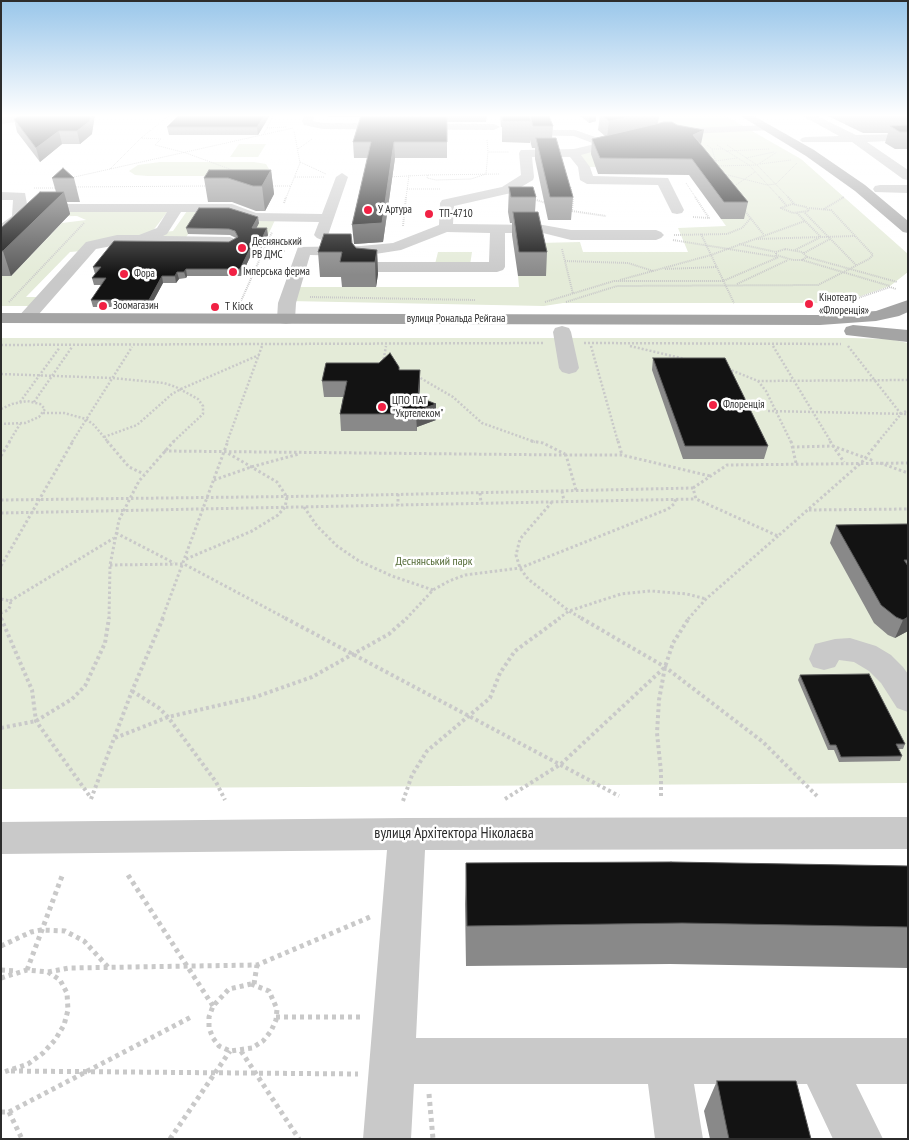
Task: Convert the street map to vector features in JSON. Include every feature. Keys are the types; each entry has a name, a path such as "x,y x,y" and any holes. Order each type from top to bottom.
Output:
{"main road":[{"path":"832,168 860,188 908,229"},
{"path":"850,168 894,200"},
{"name":"вулиця Рональда Рейгана","path":"3,312 26,318 820,320 876,316 893,312 908,305"},
{"name":"вулиця Рональда Рейгана","path":"1,330 563,337 867,331 908,336"}],"street":[{"path":"446,228 447,203 506,190 528,177 527,168"},
{"path":"584,168 587,180 663,182 677,210"},
{"path":"897,168 908,176"},
{"path":"317,250 328,218 338,177"},
{"path":"880,189 908,189"},
{"path":"1,196 20,196 19,218 1,232"},
{"path":"18,208 232,208 254,217 328,218"},
{"path":"147,245 162,232 177,208"},
{"path":"286,319 289,296 304,250 361,250 402,244 446,228 544,229 571,235 656,235"},
{"path":"361,250 364,267 497,267 498,230"},
{"path":"26,318 91,245 117,240 147,245 230,242"},
{"path":"563,337 569,368"},
{"path":"824,659 826,652 835,650 850,649 865,654 880,662 892,675 908,700"},
{"path":"387,1139 403,1065 396,1017 404,902 405,817"},
{"name":"вулиця Архітектора Ніколаєва","path":"1,838 405,817 908,833"},
{"path":"403,1065 908,1061"},
{"path":"668,1062 679,1139"},
{"path":"820,1062 859,1139"}],"path":[{"path":"67,179 117,168"},
{"path":"228,168 241,173"},
{"path":"278,217 297,168"},
{"path":"317,168 338,177"},
{"path":"486,174 487,168"},
{"path":"717,168 716,172 767,185 776,184 792,168"},
{"path":"752,168 786,205"},
{"path":"760,168 795,205"},
{"path":"729,190 755,172"},
{"path":"295,177 407,177 409,175 428,174 528,175"},
{"path":"428,174 427,178 433,180 460,180 486,174"},
{"path":"402,244 409,175"},
{"path":"682,178 709,218 691,217"},
{"path":"277,183 286,186"},
{"path":"70,188 208,186"},
{"path":"267,186 291,186"},
{"path":"31,188 60,188"},
{"path":"506,190 548,203"},
{"path":"823,209 844,197"},
{"path":"565,204 573,201"},
{"path":"740,204 764,236"},
{"path":"563,303 617,286 818,285 851,269 873,255 830,210 795,205 786,205 780,208 788,212 797,213 808,211 808,208"},
{"path":"565,208 579,213 586,220 593,235"},
{"path":"805,212 856,265"},
{"path":"797,213 821,237"},
{"path":"656,235 734,232 742,228 751,218"},
{"path":"3,312 87,220"},
{"path":"544,302 711,255 805,221"},
{"path":"241,301 272,231"},
{"path":"557,232 575,299"},
{"path":"701,234 734,303"},
{"path":"656,235 667,239 728,248 788,260 802,260 896,289"},
{"path":"753,239 856,236"},
{"path":"794,250 821,237"},
{"path":"804,253 830,238"},
{"path":"738,244 776,252 780,250 794,250 804,253 807,257 896,282"},
{"path":"776,252 779,257"},
{"path":"614,281 723,281 779,257"},
{"path":"802,260 807,257"},
{"path":"735,285 788,260"},
{"path":"565,261 628,263 652,272"},
{"path":"660,270 717,267"},
{"path":"289,296 485,300"},
{"path":"1,345 563,337 849,345 901,414"},
{"path":"1,618 32,690 36,721 91,799 132,691 173,593 262,346"},
{"path":"380,370 384,361 386,346"},
{"path":"590,346 622,455"},
{"path":"630,346 688,359"},
{"path":"773,346 844,462"},
{"path":"20,402 60,347"},
{"path":"34,402 72,347"},
{"path":"1,566 37,500 132,347"},
{"path":"104,437 137,425 172,394 181,389 259,355"},
{"path":"384,361 388,363"},
{"path":"727,368 758,380 908,380"},
{"path":"411,373 453,397 482,423 537,443 543,443 566,455 576,490"},
{"path":"1,374 53,374 164,383 181,389 198,399 203,406 204,414 163,452 144,474 124,511 115,536 110,565 110,603 105,643 85,686 72,699 36,721 1,728"},
{"path":"758,380 790,437 796,463"},
{"path":"1,409 20,402 34,402 43,406 43,413"},
{"path":"661,796 658,732 659,700 665,667 673,644 689,618 706,600 862,462 901,414 908,410"},
{"path":"768,411 908,414"},
{"path":"1,428 2,424 20,424 33,420 43,413 64,413 86,419 104,437 128,467 144,474"},
{"path":"1,456 20,424"},
{"path":"792,446 833,446 908,473"},
{"path":"163,452 622,455 710,476"},
{"path":"110,565 174,564 184,561 252,531 273,518 285,507 287,497 278,482 225,452"},
{"path":"213,480 251,467 304,453"},
{"path":"1,500 287,497 693,488 727,465 908,462"},
{"path":"693,488 696,499"},
{"path":"562,490 564,501"},
{"path":"480,492 481,503"},
{"path":"398,494 398,505"},
{"path":"115,738 168,717 255,697 312,677 389,634 415,612 433,590 449,580 465,575 520,568 668,509 674,504 676,499"},
{"path":"1,513 696,499 778,536"},
{"path":"553,501 520,539 516,555 520,568 528,579 569,610 665,667 763,742 818,797"},
{"path":"304,507 317,526 337,546 359,561 392,576 433,590"},
{"path":"809,510 908,509"},
{"path":"115,536 174,564"},
{"path":"1,599 10,601 115,536"},
{"path":"184,561 352,655 471,716 619,796"},
{"path":"405,817 412,775 427,751 471,716 490,698 500,673 515,652 569,610 621,594 651,591 686,594 706,600"},
{"path":"1,613 10,608 10,601"},
{"path":"505,799 561,764 665,667"},
{"path":"132,691 159,708 168,717 216,782 225,800"},
{"path":"128,875 214,1006"},
{"path":"26,970 62,876"},
{"path":"1,970 48,972 69,968 257,965 404,902"},
{"path":"1,946 14,939 41,930 65,931 84,941 108,967"},
{"path":"254,984 257,965"},
{"path":"1,978 19,971"},
{"path":"1,1073 28,1064 43,1053 55,1040 64,1025 68,1010 67,993 60,980 48,972"},
{"path":"254,984 269,991 274,999 277,1009 271,1031 263,1041 252,1048 230,1051 219,1046 209,1028 209,1016 214,1006 229,989 240,985 254,984"},
{"path":"1,1112 9,1112 90,1072 194,1016"},
{"path":"276,1016 396,1017"},
{"path":"170,1139 230,1051"},
{"path":"241,1051 299,1139"},
{"path":"11,1071 254,1073 403,1065 433,1139"},
{"path":"9,1112 22,1139"}],"green space":[{"path":"133,168 269,169 246,176 148,176 135,175 129,171"},
{"path":"687,168 811,168 908,254 908,272 890,286 861,296 821,303 563,303 544,306 288,301 292,287 519,287 518,276 545,276 539,243 580,242 583,252 688,252 678,228 726,226 721,219 710,175 689,175"},
{"path":"23,209 168,211 152,232 82,251 70,252 26,297 42,297 33,306 1,306 1,276 11,276 62,223 86,220 77,216 23,217"},
{"path":"179,209 276,218 268,235 189,233 184,240 151,238 173,231 187,211"},
{"path":"438,252 472,252 470,265 435,264"},
{"name":"Деснянський парк","path":"1,338 852,338 889,339 908,343 908,783 1,789"}],"building":[{"path":"63,168 74,178 52,178"},
{"path":"365,168 390,168 382,223 352,225"},
{"path":"543,168 565,168 573,197 550,197"},
{"path":"699,168 720,168 748,202 724,202"},
{"path":"209,170 271,170 262,186 253,186 228,178 204,178"},
{"path":"509,187 533,187 536,197 511,197"},
{"path":"40,192 64,192 1,251 1,228"},
{"path":"199,208 229,208 258,217 252,228 267,228 258,247 251,247 240,269 186,269 184,272 177,272 175,276 162,276 149,300 91,300 106,278 92,278 101,267 93,267 114,241 229,242 238,237 235,231 229,229 186,228"},
{"path":"513,212 538,212 547,252 519,252"},
{"path":"324,234 351,234 352,243 356,248 377,250 375,262 340,262 342,252 318,252"},
{"path":"390,353 399,370 420,370 418,397 436,404 417,411 416,414 340,414 347,381 322,381 326,363 379,363"},
{"path":"653,358 725,358 768,446 685,446"},
{"path":"908,524 908,560 904,560 908,566 908,617 903,620 881,605 836,525"},
{"path":"869,674 905,744 896,744 902,756 841,757 836,745 830,745 800,675"},
{"path":"671,862 908,866 908,927 682,923 467,926 466,863"},
{"path":"717,1081 796,1081 811,1139 729,1139"}],"place":[{"name":"У Артура","path":"368,210"},
{"name":"ТП-4710","path":"429,214"},
{"name":"Деснянський РВ ДМС","path":"242,248"},
{"name":"Імперська ферма","path":"233,272"},
{"name":"Фора","path":"124,274"},
{"name":"Кінотеатр «Флоренція»","path":"809,304"},
{"name":"Зоомагазин","path":"103,306"},
{"name":"T Kiock","path":"215,307"},
{"name":"Флоренція","path":"713,405"},
{"name":"ЦПО ПАТ \"Укртелеком\"","path":"382,407"}]}
